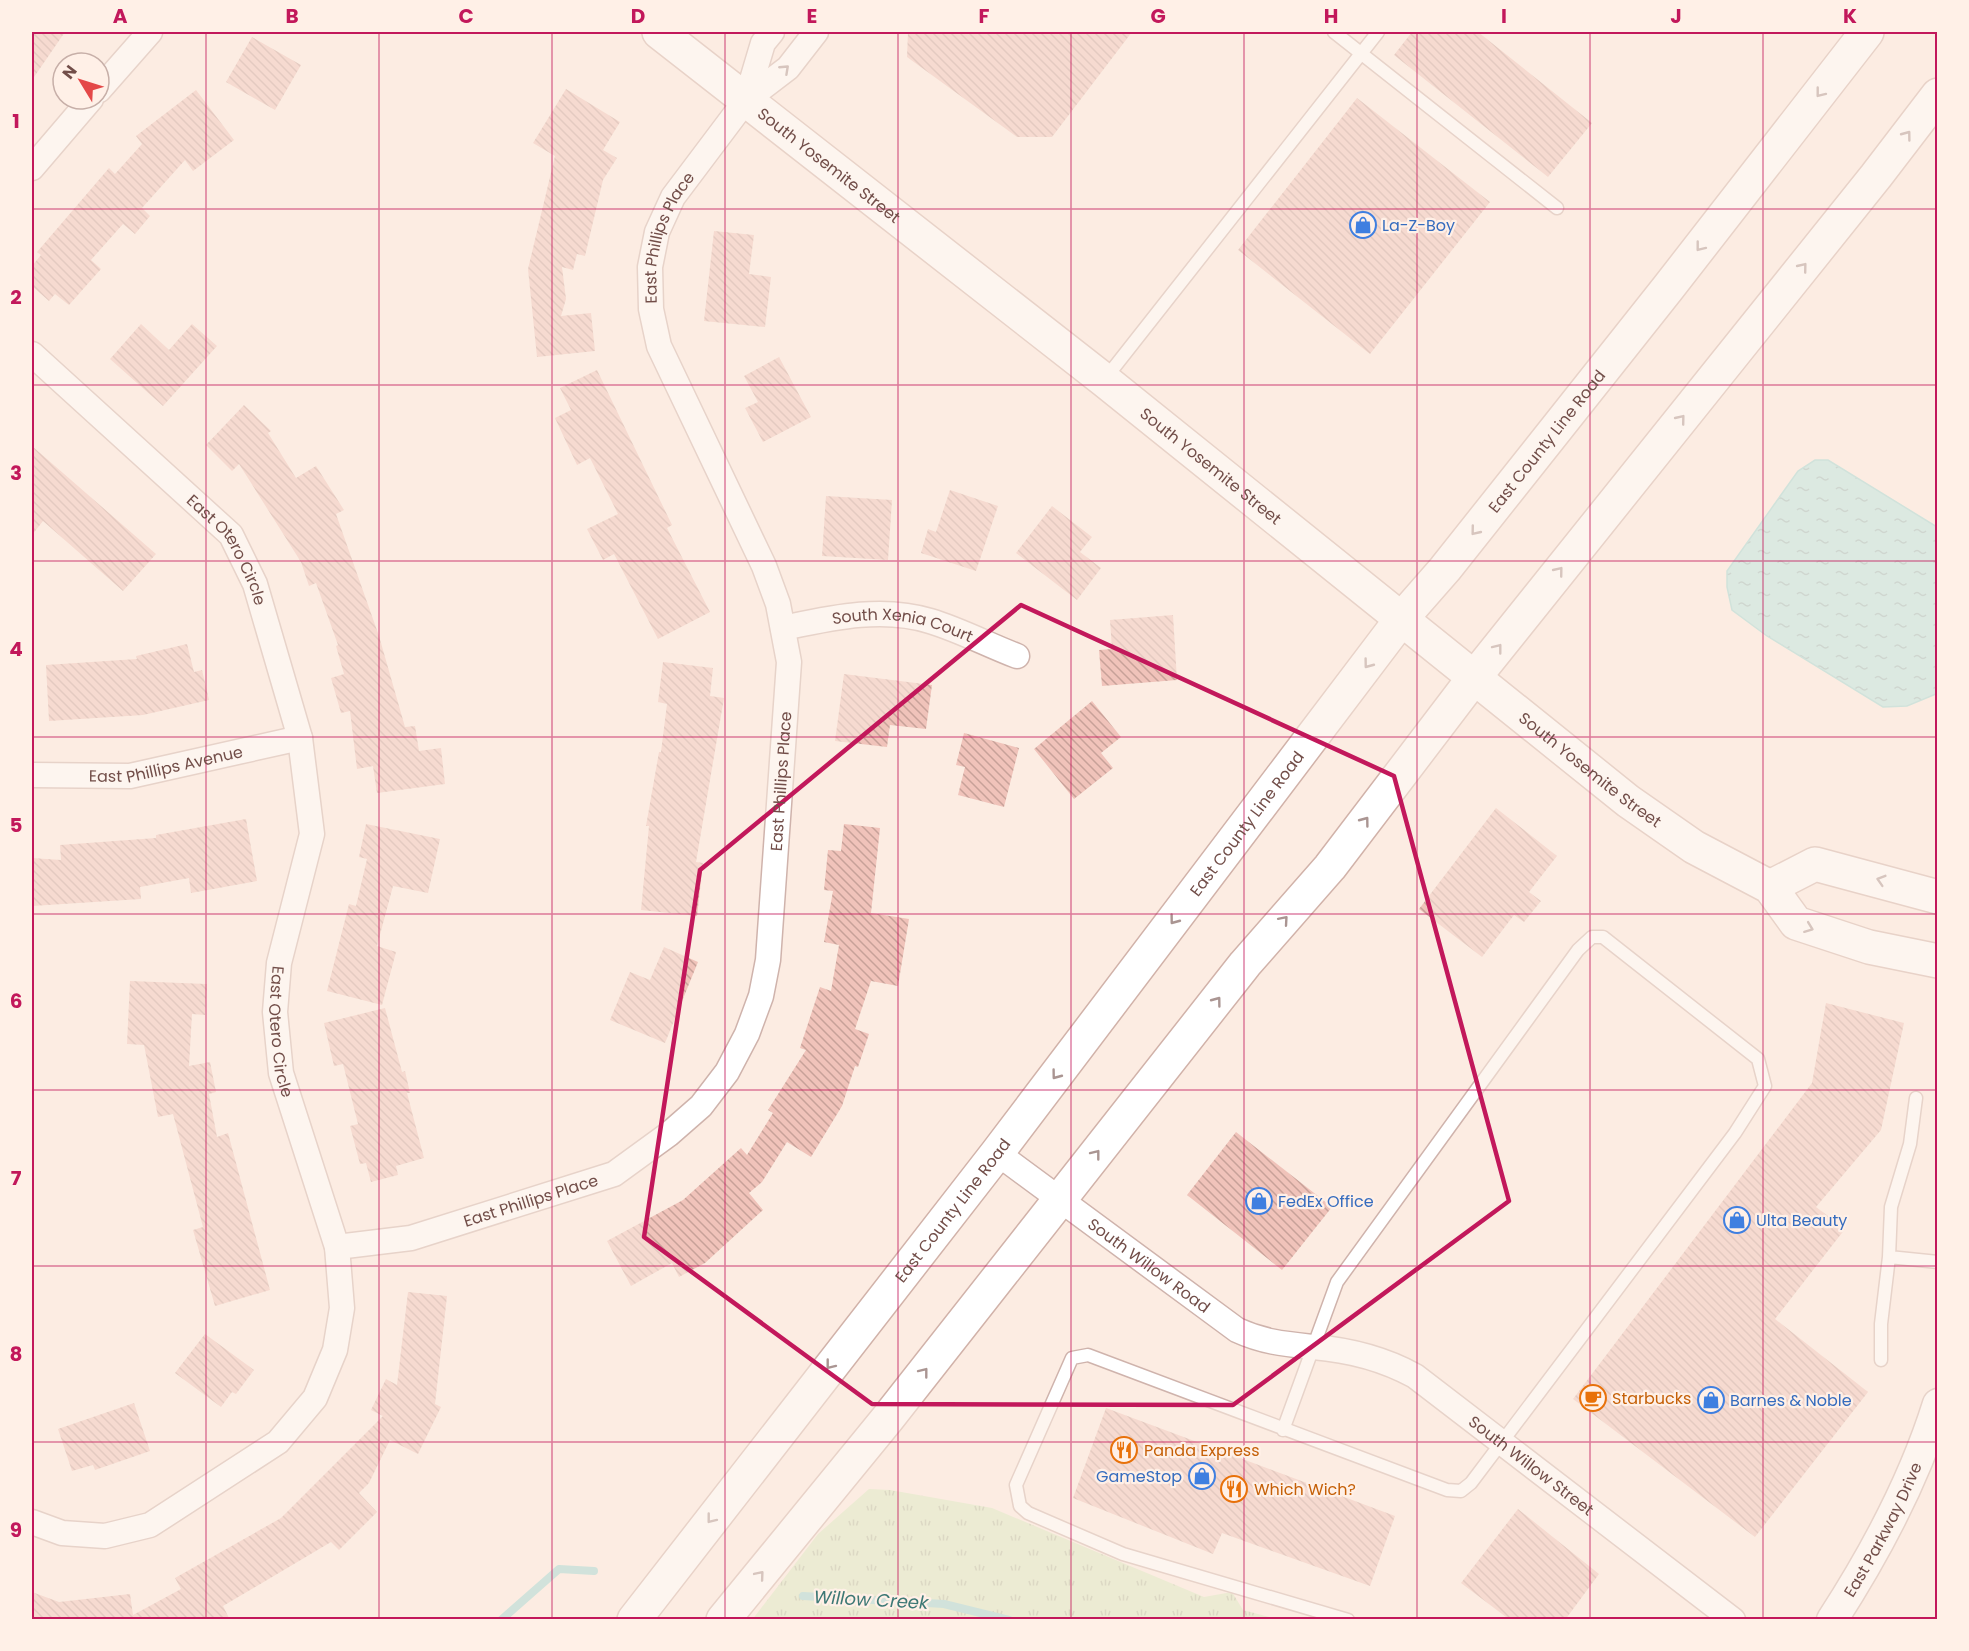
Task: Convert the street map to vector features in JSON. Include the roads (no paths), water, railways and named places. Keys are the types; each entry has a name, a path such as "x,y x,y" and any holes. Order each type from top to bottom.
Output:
{"main road":[{"name":"South Yosemite Street","path":"659,32 1104,380 1403,618 1473,679 1644,812 1723,864 1770,887 1796,923 1869,947 1938,962"},
{"name":"East County Line Road","path":"634,1620 997,1153 1403,618 1668,288 1867,32"},
{"path":"723,1620 888,1418 1245,964 1330,867 1473,679 1876,176 1938,94"},
{"path":"1770,887 1815,864 1938,897"}],"street":[{"path":"111,76 150,32"},
{"name":"East Phillips Place","path":"746,100 763,43 772,32"},
{"name":"East Phillips Place","path":"336,1247 411,1238 614,1174 669,1134 701,1106 727,1072 747,1034 760,996 768,960 789,688 789,662 778,604 764,566 659,346 651,309 650,267 657,232 669,206 746,100 788,68 816,32"},
{"path":"32,168 81,111"},
{"name":"East Otero Circle","path":"32,354 231,535 255,584 300,738 312,834 279,963 275,1012 281,1073 336,1247 342,1308 335,1350 315,1398 278,1442 150,1525 105,1536 62,1533 32,1522"},
{"name":"South Xenia Court","path":"783,628 844,615 900,614 930,621 1017,656"},
{"name":"East Phillips Avenue","path":"32,775 130,776 300,738"},
{"name":"South Willow Road","path":"997,1153 1237,1329 1268,1342 1313,1347"},
{"name":"South Willow Street","path":"1313,1347 1378,1359 1396,1365 1415,1376 1733,1620"},
{"name":"East Parkway Drive","path":"1832,1620 1891,1518 1936,1416"}],"lane":[{"path":"1334,32 1557,208"},
{"path":"1104,380 1378,32"},
{"path":"1283,1430 1337,1282 1578,950 1592,937 1603,937 1758,1059 1765,1086 1735,1133 1471,1483 1461,1491 1447,1490 1283,1430 1088,1355 1072,1358 1016,1485 1020,1506 1028,1513 1123,1554 1348,1620"},
{"path":"1881,1360 1881,1324 1889,1257 1891,1207 1910,1144 1916,1098"},
{"path":"1889,1257 1938,1262"}],"water":[{"path":"1815,460 1828,460 1937,527 1936,694 1907,706 1883,707 1767,636 1732,610 1727,587 1727,571 1798,471"}],"waterway":[{"name":"Willow Creek","path":"501,1620 559,1569 594,1571"},
{"name":"Willow Creek","path":"803,1596 944,1604 1009,1620"}],"place":[{"name":"La-Z-Boy","path":"1363,225"},
{"name":"FedEx Office","path":"1259,1201"},
{"name":"Ulta Beauty","path":"1737,1220"},
{"name":"Starbucks","path":"1593,1398"},
{"name":"Barnes & Noble","path":"1711,1400"},
{"name":"Panda Express","path":"1124,1450"},
{"name":"GameStop","path":"1202,1476"},
{"name":"Which Wich?","path":"1234,1489"}]}
